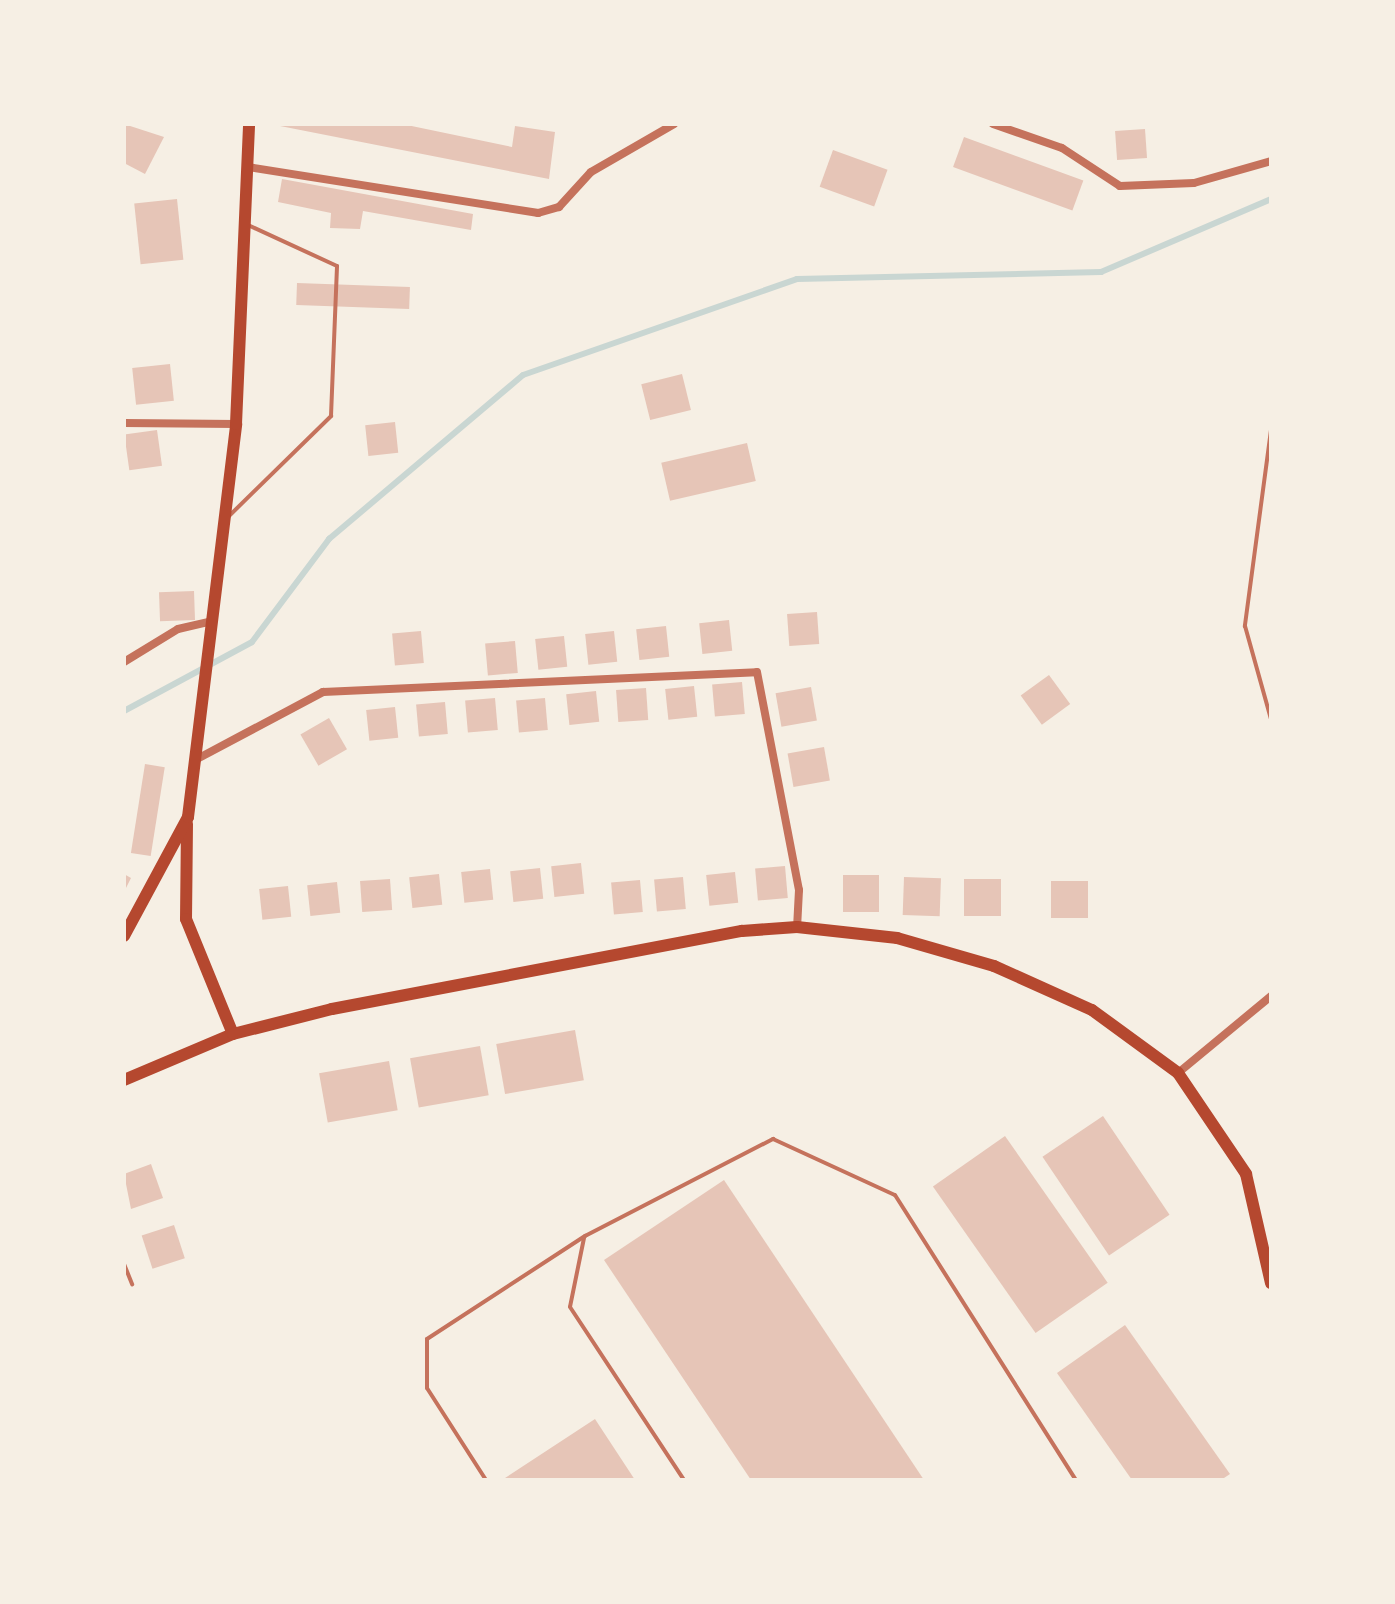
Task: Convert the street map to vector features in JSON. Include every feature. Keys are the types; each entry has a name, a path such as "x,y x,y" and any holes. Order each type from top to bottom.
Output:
{"main road":[{"path":"233,1034 186,919 188,817 209,647 217,620 236,424 248,225 249,124"},
{"path":"124,936 188,817"},
{"path":"124,1080 233,1034 742,931 797,927 897,938 994,966 1092,1010 1178,1073 1246,1174 1271,1283"}],"street":[{"path":"248,167 538,213 559,207 591,172 674,124"},
{"path":"993,124 1062,148 1120,186 1194,183 1271,161"},
{"path":"124,423 236,424"},
{"path":"124,662 178,629 217,620"},
{"path":"197,759 323,692 757,672 799,890 797,927"},
{"path":"1178,1073 1271,996"}],"lane":[{"path":"225,520 331,416 337,266 248,225"},
{"path":"1271,430 1245,626 1271,719"},
{"path":"486,1480 427,1388 427,1339 585,1236 773,1139 895,1195 1076,1480"},
{"path":"585,1236 570,1307 684,1480"},
{"path":"124,1264 132,1284"}],"building":[{"path":"124,124 164,137 145,174 124,163"},
{"path":"402,124 512,147 515,126 555,132 549,179 275,125"},
{"path":"1145,129 1147,158 1117,160 1115,131"},
{"path":"964,137 1083,180 1072,211 953,167"},
{"path":"833,150 888,170 874,206 820,187"},
{"path":"282,179 473,214 471,230 363,211 360,229 330,228 331,213 278,202"},
{"path":"177,199 183,260 141,264 134,203"},
{"path":"297,283 410,287 409,309 296,305"},
{"path":"170,364 174,401 136,405 132,368"},
{"path":"682,374 691,410 650,420 641,384"},
{"path":"395,422 398,453 368,456 365,425"},
{"path":"157,430 162,466 129,470 124,435"},
{"path":"747,443 756,481 670,501 661,463"},
{"path":"194,591 195,620 160,621 159,592"},
{"path":"817,612 819,644 789,646 787,614"},
{"path":"729,620 732,651 702,654 699,623"},
{"path":"666,626 669,657 639,660 636,629"},
{"path":"421,631 424,663 395,665 392,634"},
{"path":"614,631 617,662 588,665 585,634"},
{"path":"564,636 567,667 538,670 535,639"},
{"path":"515,641 518,673 488,675 485,644"},
{"path":"1049,675 1070,704 1042,725 1021,696"},
{"path":"742,682 745,714 715,716 712,685"},
{"path":"694,686 697,717 668,720 665,689"},
{"path":"811,687 817,720 781,727 776,693"},
{"path":"646,688 648,720 618,722 616,690"},
{"path":"596,691 599,722 569,725 566,694"},
{"path":"495,698 498,730 468,732 465,701"},
{"path":"545,698 548,730 519,732 516,701"},
{"path":"445,702 448,734 419,736 416,705"},
{"path":"395,707 398,738 369,741 366,710"},
{"path":"329,718 347,749 318,766 300,734"},
{"path":"824,747 830,780 793,787 788,753"},
{"path":"145,764 165,767 151,856 131,853"},
{"path":"581,863 584,894 554,897 551,866"},
{"path":"785,866 788,898 758,900 755,869"},
{"path":"540,868 543,899 513,902 510,871"},
{"path":"490,869 493,900 464,903 461,872"},
{"path":"735,872 738,903 709,906 706,875"},
{"path":"124,874 131,878 124,892"},
{"path":"439,874 442,905 412,908 409,877"},
{"path":"843,875 879,875 879,912 843,912"},
{"path":"683,877 686,909 657,911 654,880"},
{"path":"904,877 941,878 940,916 903,915"},
{"path":"390,879 392,910 362,912 360,881"},
{"path":"964,879 1001,879 1001,916 964,916"},
{"path":"640,880 643,912 614,914 611,883"},
{"path":"1051,881 1088,881 1088,918 1051,918"},
{"path":"337,882 340,913 310,916 307,885"},
{"path":"288,886 291,917 262,920 259,889"},
{"path":"575,1030 584,1080 505,1094 496,1044"},
{"path":"480,1046 489,1095 419,1108 410,1058"},
{"path":"389,1061 398,1110 328,1123 319,1073"},
{"path":"1103,1116 1170,1215 1109,1255 1042,1157"},
{"path":"1005,1136 1108,1283 1036,1333 933,1186"},
{"path":"151,1164 163,1198 131,1209 124,1174"},
{"path":"724,1180 924,1480 751,1480 604,1260"},
{"path":"174,1225 185,1258 152,1269 142,1236"},
{"path":"1125,1325 1230,1474 1221,1480 1132,1480 1057,1373"},
{"path":"595,1419 635,1480 502,1480"}],"waterway":[{"path":"124,711 252,642 329,539 523,375 797,279 1101,272 1271,199"}]}
